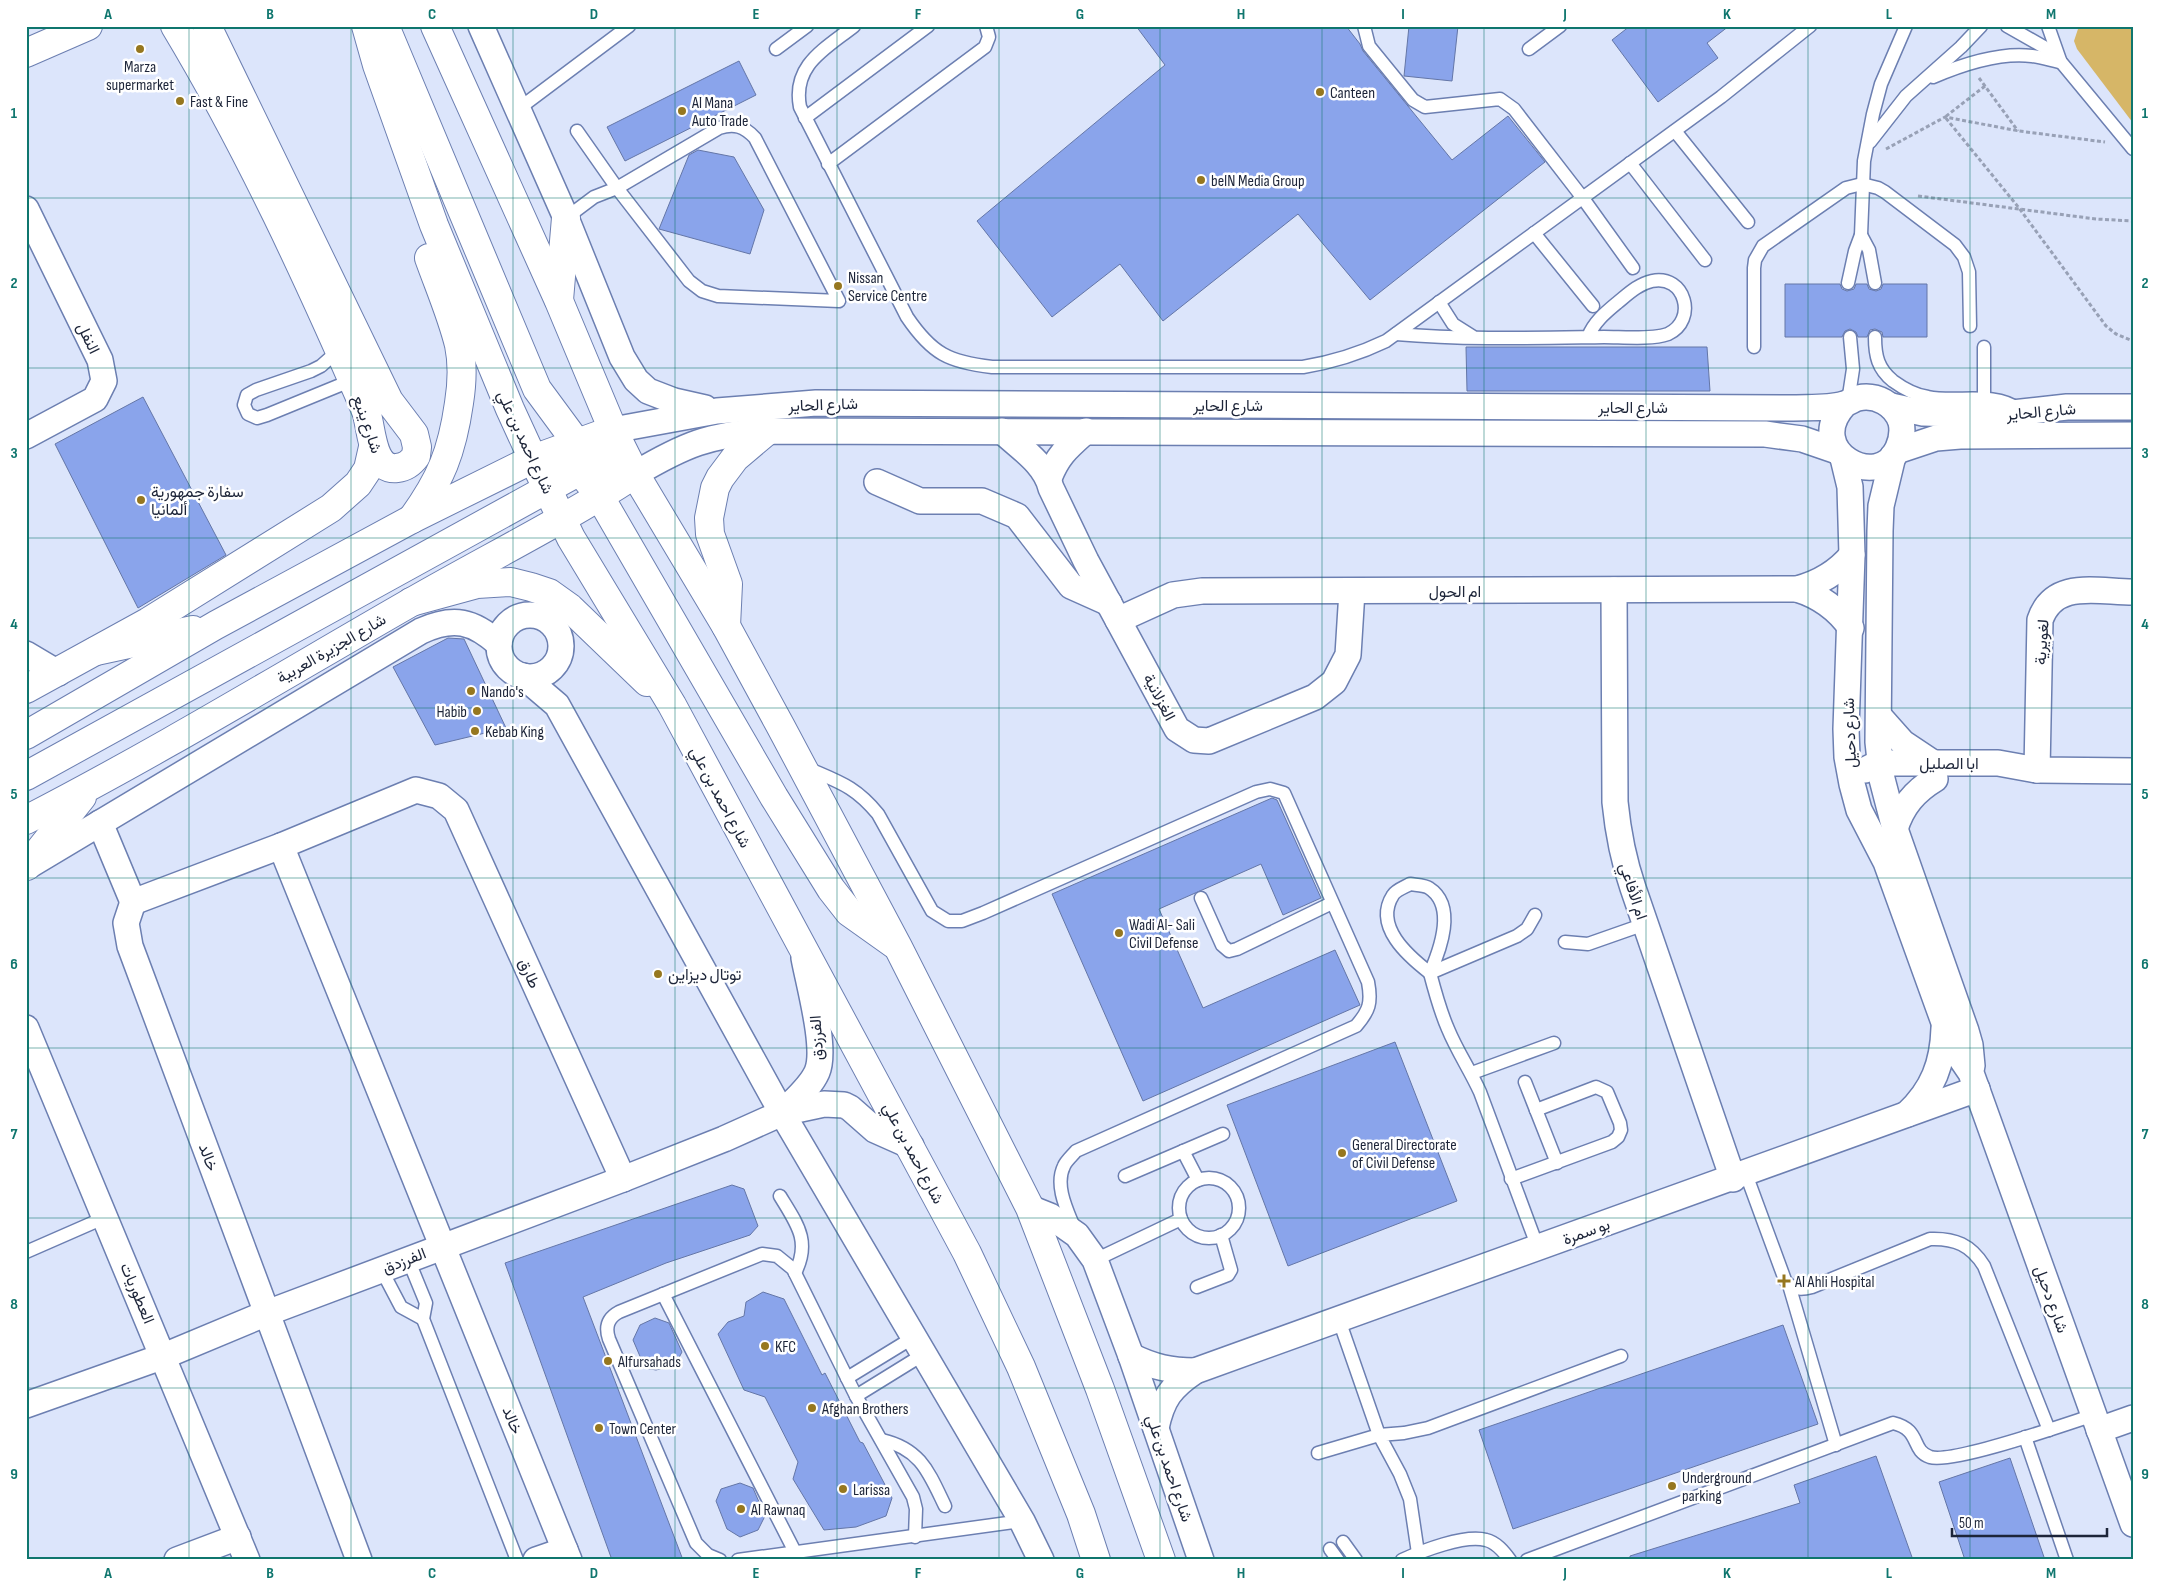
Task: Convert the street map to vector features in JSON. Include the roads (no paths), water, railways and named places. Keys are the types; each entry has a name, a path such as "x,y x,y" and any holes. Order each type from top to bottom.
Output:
{"main road":[{"path":"26,53 88,26"},
{"name":"شارع ينبع","path":"175,26 275,189 364,375 373,447 383,464 390,468 406,465 413,460 417,453 414,434 389,401 364,375 339,350 275,189 207,26"},
{"path":"365,26 370,77 382,127 422,235 459,345 462,379 455,430 446,460 431,490 412,519"},
{"name":"شارع احمد بن علي","path":"365,26 434,225 510,409 547,489 572,538 672,705 967,1253 1021,1367 1081,1514 1096,1560"},
{"path":"385,26 537,389 584,458 600,497 774,797 831,889 849,912 898,947"},
{"path":"435,26 559,301 613,430 635,474 726,626 898,947 1030,1208 1100,1389 1161,1560"},
{"path":"559,301 566,218"},
{"path":"26,735 216,625 412,519 533,459 543,457 559,459 573,464 603,451 613,430"},
{"path":"726,626 728,584 710,534 709,518 715,488 735,458 767,431"},
{"path":"26,688 58,673 148,622 331,508 358,484 368,469 373,447"},
{"path":"584,458 615,470 635,474"},
{"path":"26,776 547,489 584,458"},
{"name":"شارع الجزيرة العربية","path":"26,820 92,786 412,602 600,497 635,474"},
{"path":"412,602 477,584 511,582 549,593 570,608 672,705"},
{"path":"96,651 216,625"},
{"path":"27,866 92,786"}],"street":[{"path":"481,26 566,218 622,357 636,380 648,391 674,401 717,411"},
{"name":"النفل","path":"26,209 100,360 104,381 95,399 26,436"},
{"path":"1866,397 1884,401 1891,406 1897,413 1902,429 1902,438 1895,453 1884,463 1874,467 1852,464 1840,454 1833,441 1832,426 1838,412 1846,403 1866,397"},
{"name":"شارع الحاير","path":"613,430 717,411 766,406 865,402 1780,408 1846,403"},
{"name":"شارع الحاير","path":"1891,406 1923,414 1994,415 2067,407 2133,407"},
{"name":"شارع الحاير","path":"635,474 674,451 692,443 740,432 767,431 1766,434 1802,438 1840,454"},
{"name":"الغزلانية","path":"1002,431 1039,464 1049,478 1058,502 1086,561 1177,729 1194,740 1209,741 1315,697 1334,682 1348,655 1352,591"},
{"path":"1049,478 1056,460 1066,448 1086,431"},
{"name":"شارع الحاير","path":"1895,453 1936,438 1960,436 2133,435"},
{"name":"شارع دحيل","path":"1895,453 1881,506 1878,716 1865,773 1860,810 1886,862 1956,1052 1974,1081 2133,1524"},
{"name":"شارع دحيل","path":"1840,454 1850,487 1852,555 1851,628 1846,729 1865,773 1895,829 1966,1031 1972,1059 1974,1081"},
{"path":"877,482 920,501 982,501 1017,516 1071,586 1113,612"},
{"name":"ام الحول","path":"1797,590 1822,581 1834,574 1852,555"},
{"name":"ام الأفاعي","path":"1614,590 1616,812 1624,860 1645,924 1739,1176"},
{"name":"ام الحول","path":"1113,612 1188,592 1797,590 1810,593 1828,603 1843,617 1851,628"},
{"name":"لغويرية","path":"2037,770 2040,620 2044,608 2064,592 2133,592"},
{"path":"523,676 544,674 552,668 561,651 558,632 546,619 528,614 518,617 504,629 499,644 501,656 506,665 514,672 523,676 557,705 782,1113 1022,1521 1039,1558"},
{"name":"شارع الجزيرة العربية","path":"27,866 429,627 454,622 470,624 486,632 499,644"},
{"path":"26,654 58,673"},
{"path":"552,668 557,705"},
{"path":"1878,716 1903,743 1934,771 1906,805 1895,829"},
{"name":"ابا الصليل","path":"1865,773 1934,771 1998,763 2037,770 2133,771"},
{"name":"طارق","path":"281,846 416,790 439,796 456,810 623,1179"},
{"path":"100,823 133,902 281,846"},
{"name":"خالد","path":"281,846 567,1555 536,1560"},
{"name":"خالد","path":"133,902 126,922 130,946 359,1560"},
{"name":"الفرزدق","path":"782,1113 812,1081 819,1064 819,1040 803,951"},
{"path":"1906,1115 1925,1095 1938,1071 1944,1045 1944,1020"},
{"name":"العطوريات","path":"26,1028 243,1548"},
{"name":"بو سمرة","path":"1156,1428 1160,1411 1168,1394 1180,1381 1195,1371 1906,1115 1974,1081"},
{"name":"الفرزدق","path":"26,1405 164,1356 267,1313 381,1269 724,1140 782,1113 824,1104 844,1106 850,1108 875,1130 911,1146"},
{"name":"شارع احمد بن علي","path":"1030,1208 1050,1216 1077,1235 1094,1260 1131,1356 1201,1560"},
{"name":"بو سمرة","path":"1131,1356 1151,1366 1173,1371 1195,1371"},
{"path":"2097,1422 2133,1418"},
{"path":"177,1560 243,1548"}],"lane":[{"path":"517,110 629,26"},
{"path":"776,49 807,26"},
{"path":"854,26 809,63 802,73 798,96 805,118 907,317 920,336 940,353 964,364 992,367 1303,367 1334,362 1361,353 1396,334 1675,131 1810,26"},
{"path":"805,118 928,26"},
{"path":"828,164 985,47 989,37 986,26"},
{"path":"1364,26 1369,46 1413,100 1424,107 1500,99 1514,108 1633,268"},
{"path":"1529,49 1560,26"},
{"path":"1848,284 1854,251 1861,235 1864,162 1873,114 1881,84 1906,26"},
{"path":"1868,144 1888,118 1922,81 1961,47 1981,26"},
{"path":"2007,26 2044,47 2061,62 2131,147"},
{"path":"2048,26 2061,62"},
{"path":"1922,81 1969,64 1993,58 2030,56 2061,62"},
{"path":"566,218 594,196 617,188 719,128 726,126 742,127 755,138 839,301 718,296 702,291 689,281 617,188 577,130"},
{"path":"1675,131 1748,222"},
{"path":"1630,163 1704,260"},
{"path":"1754,347 1754,268 1758,253 1769,242 1846,188 1862,184 1885,192 1960,250 1968,272 1970,326"},
{"path":"1534,233 1593,306"},
{"path":"1861,235 1868,250 1875,284"},
{"path":"1396,334 1474,338 1588,337 1657,336 1673,331 1683,320 1685,313 1684,298 1676,286 1668,282 1651,281 1634,290 1602,315 1591,329 1588,337"},
{"path":"1439,302 1453,324 1474,338"},
{"path":"1846,403 1851,384 1852,356 1850,338"},
{"path":"1875,338 1875,356 1878,365 1888,377 1914,394 1929,398 2003,401 2021,413"},
{"path":"1984,348 1984,400"},
{"path":"339,350 321,366 247,395 244,405 248,414 257,418 262,417 364,375"},
{"path":"1852,356 1875,356"},
{"path":"800,765 848,785 868,802 878,814 932,911 948,921 962,921 983,913 1256,792 1270,789 1284,793 1368,982 1370,996 1367,1013 1356,1026 1076,1151 1064,1166 1061,1181 1064,1201 1077,1235"},
{"path":"1430,973 1409,956 1394,936 1389,924 1387,911 1394,894 1410,884 1428,887 1439,898 1444,912 1444,925 1439,951 1430,973 1437,1003 1449,1031 1472,1074 1538,1248"},
{"path":"1201,898 1222,945 1229,951 1237,949 1332,903"},
{"path":"1430,973 1517,936 1527,929 1535,915"},
{"path":"1566,942 1588,944 1645,924"},
{"path":"1472,1074 1554,1042"},
{"path":"1526,1082 1557,1162"},
{"path":"1511,1179 1612,1142 1618,1137 1621,1130 1607,1092 1596,1087 1536,1110"},
{"path":"1125,1176 1223,1134"},
{"path":"1183,1151 1198,1180"},
{"path":"1739,1176 1785,1280 1799,1289 1812,1287 1930,1239 1956,1240 1968,1246 1978,1255 1984,1266 2048,1430"},
{"path":"1209,1178 1221,1180 1231,1186 1237,1196 1240,1208 1237,1219 1231,1229 1221,1235 1210,1238 1198,1235 1188,1229 1181,1219 1179,1208 1181,1196 1188,1186 1198,1180 1209,1178"},
{"path":"780,1196 796,1222 803,1242 800,1263 795,1273"},
{"path":"26,1252 106,1217"},
{"path":"1094,1260 1181,1219"},
{"path":"1197,1287 1228,1275 1231,1270 1221,1235"},
{"path":"720,1560 708,1555 696,1543 607,1332 607,1325 614,1315 762,1254 777,1256 786,1262 795,1273 856,1396 913,1497 916,1509 915,1536"},
{"path":"408,1259 426,1303 423,1319 517,1560"},
{"path":"381,1269 402,1307 423,1319"},
{"path":"1789,1284 1836,1445"},
{"path":"663,1294 795,1552"},
{"path":"1339,1320 1379,1436 1400,1474 1410,1499 1418,1553"},
{"path":"847,1378 919,1346"},
{"path":"856,1396 919,1346"},
{"path":"1318,1453 1379,1436 1428,1428 1621,1356"},
{"path":"1527,1560 1893,1423 1905,1426 1913,1434 1920,1451 1930,1457 1945,1458 2048,1430 2097,1422"},
{"path":"2025,1437 2067,1560"},
{"path":"882,1440 895,1443 918,1457 926,1468 945,1506"},
{"path":"738,1560 1022,1521"},
{"path":"1402,1560 1418,1553 1467,1540 1487,1540 1503,1551 1510,1560"},
{"path":"1343,1542 1356,1560"},
{"path":"1330,1548 1338,1560"}],"place":[{"name":"Marza supermarket","path":"140,49"},
{"name":"Canteen","path":"1320,92"},
{"name":"Fast & Fine","path":"180,101"},
{"name":"Al Mana Auto Trade","path":"682,111"},
{"name":"beIN Media Group","path":"1201,180"},
{"name":"Nissan Service Centre","path":"838,286"},
{"name":"سفارة جمهورية ألمانيا","path":"141,500"},
{"name":"Nando's","path":"471,691"},
{"name":"Habib","path":"477,711"},
{"name":"Kebab King","path":"475,731"},
{"name":"Wadi Al- Sali Civil Defense","path":"1119,933"},
{"name":"توتال ديزاين","path":"658,974"},
{"name":"General Directorate of Civil Defense","path":"1342,1153"},
{"name":"Al Ahli Hospital","path":"1784,1281"},
{"name":"KFC","path":"765,1346"},
{"name":"Alfursahads","path":"608,1361"},
{"name":"Afghan Brothers","path":"812,1408"},
{"name":"Town Center","path":"599,1428"},
{"name":"Underground parking","path":"1672,1486"},
{"name":"Larissa","path":"843,1489"},
{"name":"Al Rawnaq","path":"741,1509"}]}
